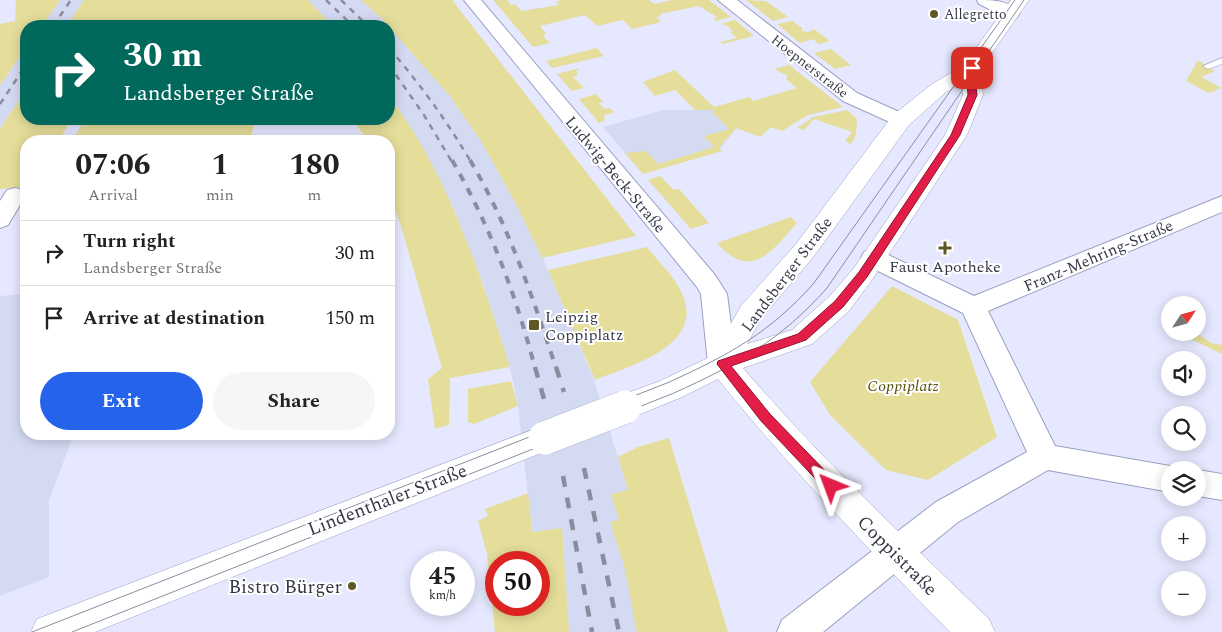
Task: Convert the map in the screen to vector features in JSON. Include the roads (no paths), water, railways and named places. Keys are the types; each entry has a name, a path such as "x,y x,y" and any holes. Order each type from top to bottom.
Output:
{"main road":[{"name":"Landsberger Straße","path":"722,364 751,314 804,250 902,120 939,88 970,70 1015,6"},
{"name":"Landsberger Straße","path":"722,364 802,337 839,304 873,258 956,135 972,95 970,70"},
{"name":"Lindenthaler Straße","path":"50,632 625,407 722,364"},
{"name":"Coppistraße","path":"722,364 766,417 896,554 976,632"}],"street":[{"name":"Ludwig-Beck-Straße","path":"472,0 706,281 714,294 722,364"},
{"name":"Hoepnerstraße","path":"726,0 850,97 902,120"},
{"path":"985,0 1015,6"},
{"path":"0,220 15,195"},
{"name":"Franz-Mehring-Straße","path":"973,307 1222,203"},
{"path":"873,258 973,307 1045,457"},
{"path":"795,632 947,512 1045,457 1161,476"},
{"path":"1206,485 1222,488"}],"lane":[{"path":"1208,66 1222,61"}],"tram line":[{"path":"32,632 667,383 709,363 746,342 781,316 814,283 1015,0"},
{"path":"72,632 674,393 718,372 756,350 775,337 827,288 1024,0"}],"railway":[{"path":"57,20 71,0"},
{"path":"326,0 347,20"},
{"path":"341,0 362,20"},
{"path":"395,55 433,103 471,162"},
{"path":"0,104 20,74"},
{"path":"395,74 424,115 452,162"},
{"path":"452,160 466,185 501,261 528,341 535,368"},
{"path":"470,160 484,184 508,235 529,288 556,368"},
{"path":"535,367 544,399"},
{"path":"556,367 564,392"},
{"path":"584,468 619,632"},
{"path":"563,476 592,632"}],"place":[{"name":"Allegretto","path":"934,14"},
{"name":"Faust Apotheke","path":"945,248"},
{"name":"Leipzig Coppiplatz","path":"534,325"},
{"name":"Bistro Bürger","path":"352,586"}],"park label":[{"name":"Coppiplatz","path":"903,385"}]}
